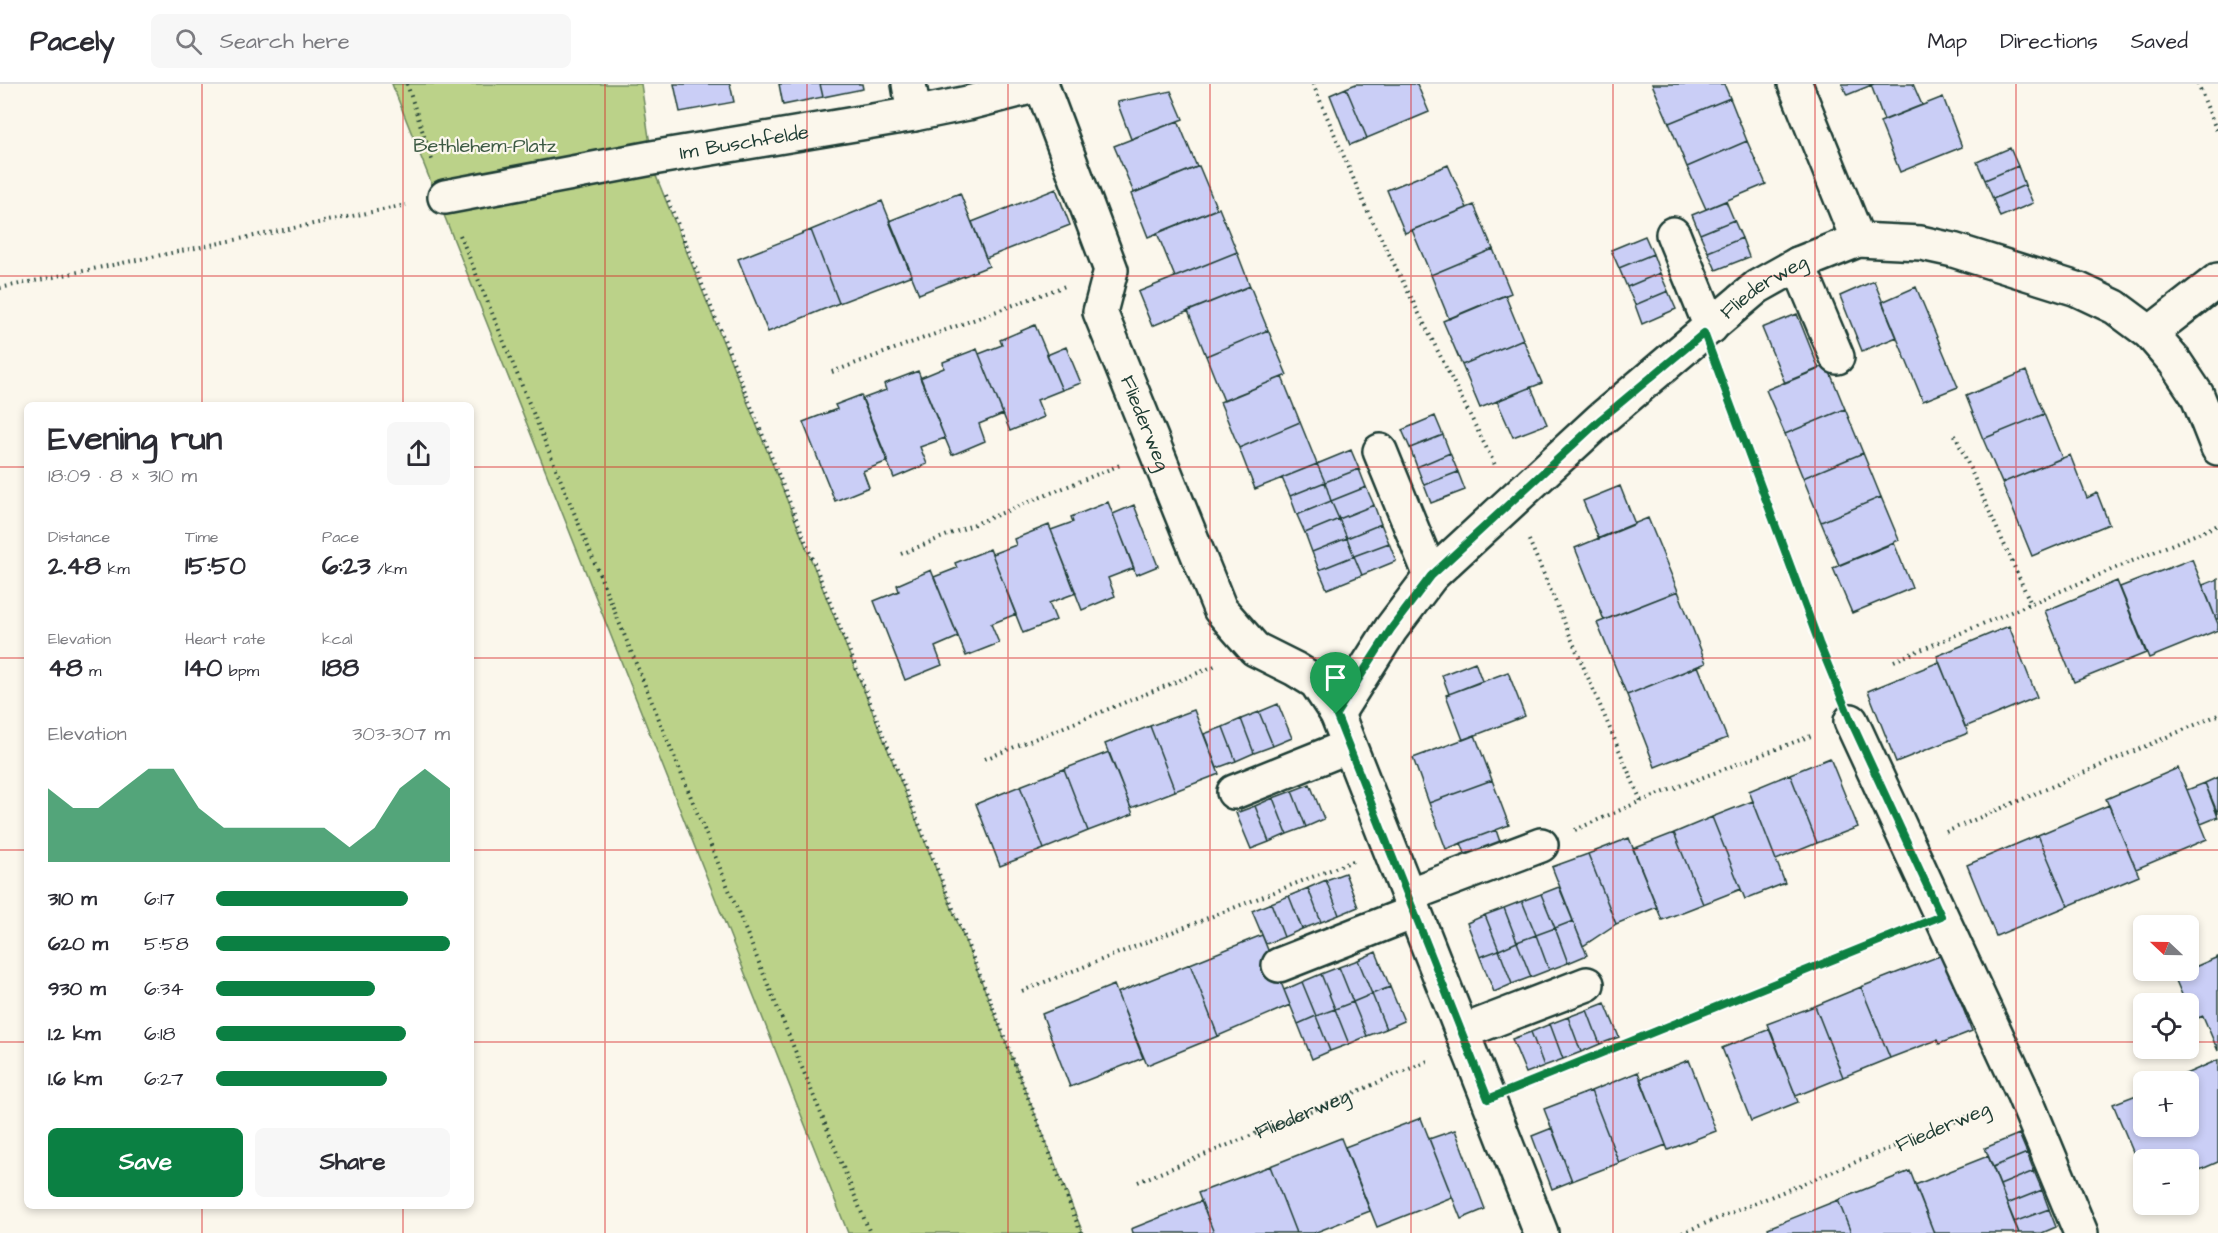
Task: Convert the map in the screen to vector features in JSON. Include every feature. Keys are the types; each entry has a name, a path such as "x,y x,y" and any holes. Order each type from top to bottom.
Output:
{"street":[{"name":"Im Buschfelde","path":"445,197 652,158 912,99 968,103 1042,84"},
{"path":"1042,84 1110,270"},
{"path":"1795,84 1858,240"},
{"path":"1673,234 1708,330"},
{"name":"Fliederweg","path":"1336,714 1391,629 1431,576 1601,419 1757,287 1798,264 1858,240 1921,243 1965,254 2077,289 2115,307 2150,333 2175,363 2197,395 2218,448"},
{"path":"1798,264 1837,357"},
{"name":"Fliederweg","path":"1110,270 1100,312 1220,609 1256,649 1316,682 1336,714 1541,1233"},
{"path":"2150,333 2218,280"},
{"path":"1380,451 1431,576"},
{"path":"1851,721 2023,1093 2080,1233"},
{"path":"1234,792 1348,746"},
{"path":"1279,965 1541,845"},
{"path":"1464,1038 1587,984"}],"path":[{"path":"406,84 445,197 870,1233"},
{"path":"1313,84 1366,208"},
{"path":"2198,84 2218,134"},
{"path":"652,158 987,992 1081,1233"},
{"path":"0,288 445,197"},
{"path":"832,372 1110,270"},
{"path":"1541,845 1641,801 1851,721 1819,643 1708,330"},
{"path":"1955,435 2031,604"},
{"path":"901,554 1156,451"},
{"path":"1894,661 2218,525"},
{"path":"985,759 1256,649"},
{"path":"1910,848 2218,715"},
{"path":"1022,991 1389,847"},
{"path":"1488,1099 1941,916"},
{"name":"Fliederweg","path":"1138,1182 1335,1101 1464,1038"},
{"name":"Fliederweg","path":"1682,1233 2023,1093"}],"green space":[{"name":"Bethlehem-Platz","path":"392,84 641,84 654,171 1083,1233 848,1233"}],"building":[{"path":"674,84 730,84 734,102 680,112"},
{"path":"779,84 820,84 823,97 783,105"},
{"path":"820,84 862,84 863,89 823,97"},
{"path":"1356,84 1417,84 1429,112 1367,138 1346,88"},
{"path":"1652,84 1724,84 1730,98 1669,123"},
{"path":"1842,84 1874,84 1847,95"},
{"path":"1913,84 1922,105 1884,120 1871,85"},
{"path":"1346,88 1367,138 1350,145 1330,95"},
{"path":"1171,91 1183,119 1131,139 1117,102"},
{"path":"1943,97 1962,147 1900,172 1880,122"},
{"path":"1730,98 1747,141 1687,167 1669,123"},
{"path":"1178,121 1197,167 1134,193 1114,146"},
{"path":"1747,141 1766,184 1706,209 1687,167"},
{"path":"2010,148 2018,166 1985,180 1977,162"},
{"path":"1448,165 1467,208 1405,233 1387,190"},
{"path":"1199,166 1217,209 1148,237 1131,194"},
{"path":"2018,166 2025,185 1993,199 1985,180"},
{"path":"2025,185 2033,203 2000,217 1993,199"},
{"path":"1056,189 1070,225 986,258 972,222"},
{"path":"960,193 989,266 919,294 889,221"},
{"path":"882,201 912,275 839,303 811,230"},
{"path":"1726,201 1734,220 1700,234 1692,215"},
{"path":"1474,205 1493,249 1431,275 1412,230"},
{"path":"1219,208 1237,252 1175,277 1157,233"},
{"path":"1734,220 1742,238 1708,252 1700,234"},
{"path":"811,230 839,303 768,332 738,259"},
{"path":"1645,236 1653,254 1619,268 1611,250"},
{"path":"1742,238 1749,257 1716,270 1708,252"},
{"path":"1493,249 1511,293 1449,319 1431,275"},
{"path":"1237,252 1250,286 1152,326 1138,292"},
{"path":"1653,254 1660,273 1627,287 1619,268"},
{"path":"1660,273 1668,291 1635,305 1627,287"},
{"path":"1874,281 1897,337 1862,351 1840,296"},
{"path":"1250,286 1268,330 1206,356 1188,311"},
{"path":"1916,287 1958,387 1923,401 1882,302"},
{"path":"1668,291 1676,309 1642,324 1635,305"},
{"path":"1505,295 1523,339 1462,365 1443,321"},
{"path":"1797,314 1819,369 1785,383 1762,328"},
{"path":"1035,325 1062,390 1037,400 1044,417 1010,431 979,354 1002,345 1000,340"},
{"path":"1268,330 1287,375 1224,401 1206,356"},
{"path":"1523,339 1542,383 1480,408 1462,365"},
{"path":"1066,347 1081,383 1062,390 1047,355"},
{"path":"977,349 1003,414 979,424 985,441 952,455 920,378 944,368 943,362"},
{"path":"1827,365 1845,409 1785,434 1766,390"},
{"path":"918,371 945,438 920,447 927,464 894,478 862,399 886,390 884,384"},
{"path":"2026,371 2044,414 1983,439 1966,396"},
{"path":"1282,377 1300,422 1239,448 1220,402"},
{"path":"1531,387 1547,424 1513,437 1497,401"},
{"path":"861,395 888,461 863,471 869,487 835,501 803,422 837,409 835,405"},
{"path":"1845,409 1863,453 1803,478 1785,434"},
{"path":"2044,414 2062,458 2002,483 1983,439"},
{"path":"1435,416 1443,435 1410,448 1402,430"},
{"path":"1300,422 1317,464 1255,489 1239,448"},
{"path":"1443,435 1450,453 1417,467 1410,448"},
{"path":"1351,450 1359,469 1325,482 1317,464"},
{"path":"1450,453 1458,472 1424,485 1417,467"},
{"path":"1863,453 1881,497 1821,522 1803,478"},
{"path":"2070,455 2087,498 2097,493 2109,524 2032,556 2002,483"},
{"path":"1317,464 1325,482 1290,496 1282,478"},
{"path":"1359,469 1366,487 1331,501 1325,482"},
{"path":"1458,472 1465,490 1431,503 1424,485"},
{"path":"1325,482 1331,501 1297,515 1290,496"},
{"path":"1620,486 1635,524 1599,539 1583,501"},
{"path":"1366,487 1374,505 1339,519 1331,501"},
{"path":"1881,497 1899,540 1839,565 1821,522"},
{"path":"1331,501 1339,519 1305,533 1297,515"},
{"path":"1108,502 1134,568 1108,578 1115,596 1082,610 1051,530 1073,522 1071,517"},
{"path":"1134,505 1158,566 1136,575 1113,514"},
{"path":"1374,505 1381,524 1347,538 1339,519"},
{"path":"1648,518 1678,591 1604,620 1575,548"},
{"path":"1339,519 1347,538 1312,552 1305,533"},
{"path":"1381,524 1389,543 1354,556 1347,538"},
{"path":"1049,525 1076,593 1049,603 1056,620 1023,633 992,554 1016,545 1014,539"},
{"path":"1347,538 1354,556 1319,570 1312,552"},
{"path":"1389,543 1396,561 1362,575 1354,556"},
{"path":"1894,543 1912,588 1852,613 1833,568"},
{"path":"990,549 1016,614 991,624 999,643 966,656 934,577 957,568 955,563"},
{"path":"1354,556 1362,575 1327,589 1319,570"},
{"path":"2192,559 2218,624 2218,630 2149,658 2120,587"},
{"path":"931,570 958,637 935,647 942,665 905,680 874,601 899,591 897,585"},
{"path":"2218,579 2218,619 2216,619 2203,585"},
{"path":"2117,581 2146,653 2074,682 2045,611"},
{"path":"1678,591 1706,663 1627,695 1597,623"},
{"path":"2009,626 2037,697 1965,727 1937,656"},
{"path":"1475,662 1482,681 1449,694 1442,675"},
{"path":"1939,662 1968,733 1896,762 1868,691"},
{"path":"1698,666 1727,738 1655,767 1627,695"},
{"path":"1508,672 1525,716 1463,740 1446,695"},
{"path":"1278,704 1292,738 1273,746 1259,712"},
{"path":"1194,710 1219,774 1175,791 1150,726"},
{"path":"1259,712 1273,746 1254,753 1241,719"},
{"path":"1241,719 1254,753 1236,761 1223,727"},
{"path":"1150,726 1175,791 1131,808 1105,744"},
{"path":"1223,727 1236,761 1217,768 1204,734"},
{"path":"1475,735 1492,780 1429,803 1413,758"},
{"path":"1109,752 1133,814 1088,831 1064,769"},
{"path":"1830,758 1858,827 1817,843 1790,774"},
{"path":"2178,768 2207,839 2136,869 2106,799"},
{"path":"1064,769 1088,831 1044,849 1020,786"},
{"path":"1790,774 1817,843 1776,860 1749,791"},
{"path":"2218,777 2218,814 2205,783"},
{"path":"1492,780 1509,825 1446,849 1429,803"},
{"path":"2205,783 2218,817 2201,824 2187,790"},
{"path":"1310,784 1324,819 1306,827 1292,791"},
{"path":"1020,786 1044,849 1000,866 976,804"},
{"path":"1292,791 1306,827 1287,834 1273,798"},
{"path":"1273,798 1287,834 1269,842 1255,806"},
{"path":"1753,801 1785,883 1745,899 1712,817"},
{"path":"2109,805 2139,876 2068,906 2038,835"},
{"path":"1255,806 1269,842 1251,849 1236,813"},
{"path":"1712,817 1741,889 1703,904 1674,833"},
{"path":"1496,830 1502,848 1468,861 1461,843"},
{"path":"1674,833 1703,904 1662,920 1633,849"},
{"path":"2038,835 2068,906 1996,936 1967,865"},
{"path":"1629,838 1657,907 1616,924 1588,854"},
{"path":"1588,854 1616,924 1583,946 1552,867"},
{"path":"1345,873 1358,907 1339,915 1326,880"},
{"path":"1326,880 1339,915 1321,922 1308,888"},
{"path":"1559,887 1573,921 1555,928 1541,894"},
{"path":"1308,888 1321,922 1302,929 1289,896"},
{"path":"1541,894 1555,928 1536,935 1522,901"},
{"path":"1289,896 1302,929 1284,937 1271,903"},
{"path":"1522,901 1536,935 1517,942 1504,908"},
{"path":"1271,903 1284,937 1266,944 1252,911"},
{"path":"1504,908 1517,942 1499,950 1485,915"},
{"path":"1485,915 1499,950 1480,957 1467,923"},
{"path":"1573,921 1587,955 1568,963 1555,928"},
{"path":"1555,928 1568,963 1549,970 1536,935"},
{"path":"1262,935 1290,1005 1218,1036 1190,964"},
{"path":"1536,935 1549,970 1531,977 1517,942"},
{"path":"1517,942 1531,977 1512,984 1499,950"},
{"path":"1499,950 1512,984 1494,992 1480,957"},
{"path":"1376,952 1390,987 1372,994 1358,960"},
{"path":"1942,955 1972,1031 1939,1044 1937,1040 1890,1058 1861,987"},
{"path":"2218,957 2218,1051 2203,1016 2199,1018 2199,993 2181,993 2176,981 2199,981 2199,965"},
{"path":"1358,960 1372,994 1353,1002 1339,967"},
{"path":"1190,964 1218,1036 1147,1065 1117,993"},
{"path":"1339,967 1353,1002 1335,1009 1321,974"},
{"path":"1321,974 1335,1009 1316,1016 1302,982"},
{"path":"1302,982 1316,1016 1298,1024 1284,990"},
{"path":"1114,985 1143,1058 1070,1087 1042,1014"},
{"path":"1390,987 1404,1021 1386,1029 1372,994"},
{"path":"1861,987 1890,1058 1843,1077 1815,1006"},
{"path":"1372,994 1386,1029 1367,1036 1353,1002"},
{"path":"1353,1002 1367,1036 1349,1044 1335,1009"},
{"path":"1605,1003 1619,1037 1600,1044 1587,1010"},
{"path":"1815,1006 1843,1077 1796,1096 1767,1024"},
{"path":"1335,1009 1349,1044 1330,1051 1316,1016"},
{"path":"1587,1010 1600,1044 1581,1052 1568,1017"},
{"path":"1316,1016 1330,1051 1312,1059 1298,1024"},
{"path":"1568,1017 1581,1052 1563,1059 1550,1024"},
{"path":"1550,1024 1563,1059 1544,1066 1531,1032"},
{"path":"1770,1029 1798,1102 1751,1121 1722,1048"},
{"path":"1531,1032 1544,1066 1526,1073 1512,1039"},
{"path":"1689,1060 1716,1131 1668,1150 1640,1079"},
{"path":"2218,1060 2218,1162 2199,1170 2199,1149 2133,1149 2133,1152 2113,1104 2133,1096 2133,1137 2199,1137 2199,1071 2192,1071"},
{"path":"1638,1072 1666,1145 1619,1163 1591,1091"},
{"path":"1591,1091 1619,1163 1572,1181 1544,1109"},
{"path":"1421,1118 1452,1197 1377,1227 1345,1147"},
{"path":"1552,1128 1572,1181 1552,1189 1532,1136"},
{"path":"1455,1130 1485,1209 1461,1219 1429,1139"},
{"path":"2019,1134 2027,1153 1993,1167 1985,1148"},
{"path":"1341,1138 1370,1211 1314,1233 1296,1233 1270,1166"},
{"path":"2027,1153 2034,1171 2000,1185 1993,1167"},
{"path":"1988,1156 2019,1233 1934,1233 1915,1185"},
{"path":"1270,1166 1296,1233 1214,1233 1198,1193"},
{"path":"1910,1171 1934,1233 1851,1233 1838,1200"},
{"path":"2034,1171 2042,1190 2007,1204 2000,1185"},
{"path":"2042,1190 2049,1209 2014,1222 2007,1204"},
{"path":"1838,1200 1851,1233 1770,1233 1768,1228"},
{"path":"1201,1201 1214,1233 1132,1233 1131,1229"},
{"path":"2049,1209 2056,1227 2042,1233 2019,1233 2014,1222"}],"route":[{"path":"1704,333 1819,643 1851,721 1941,916 1488,1099 1336,714 1391,629 1431,576 1601,419 1704,333"}]}
